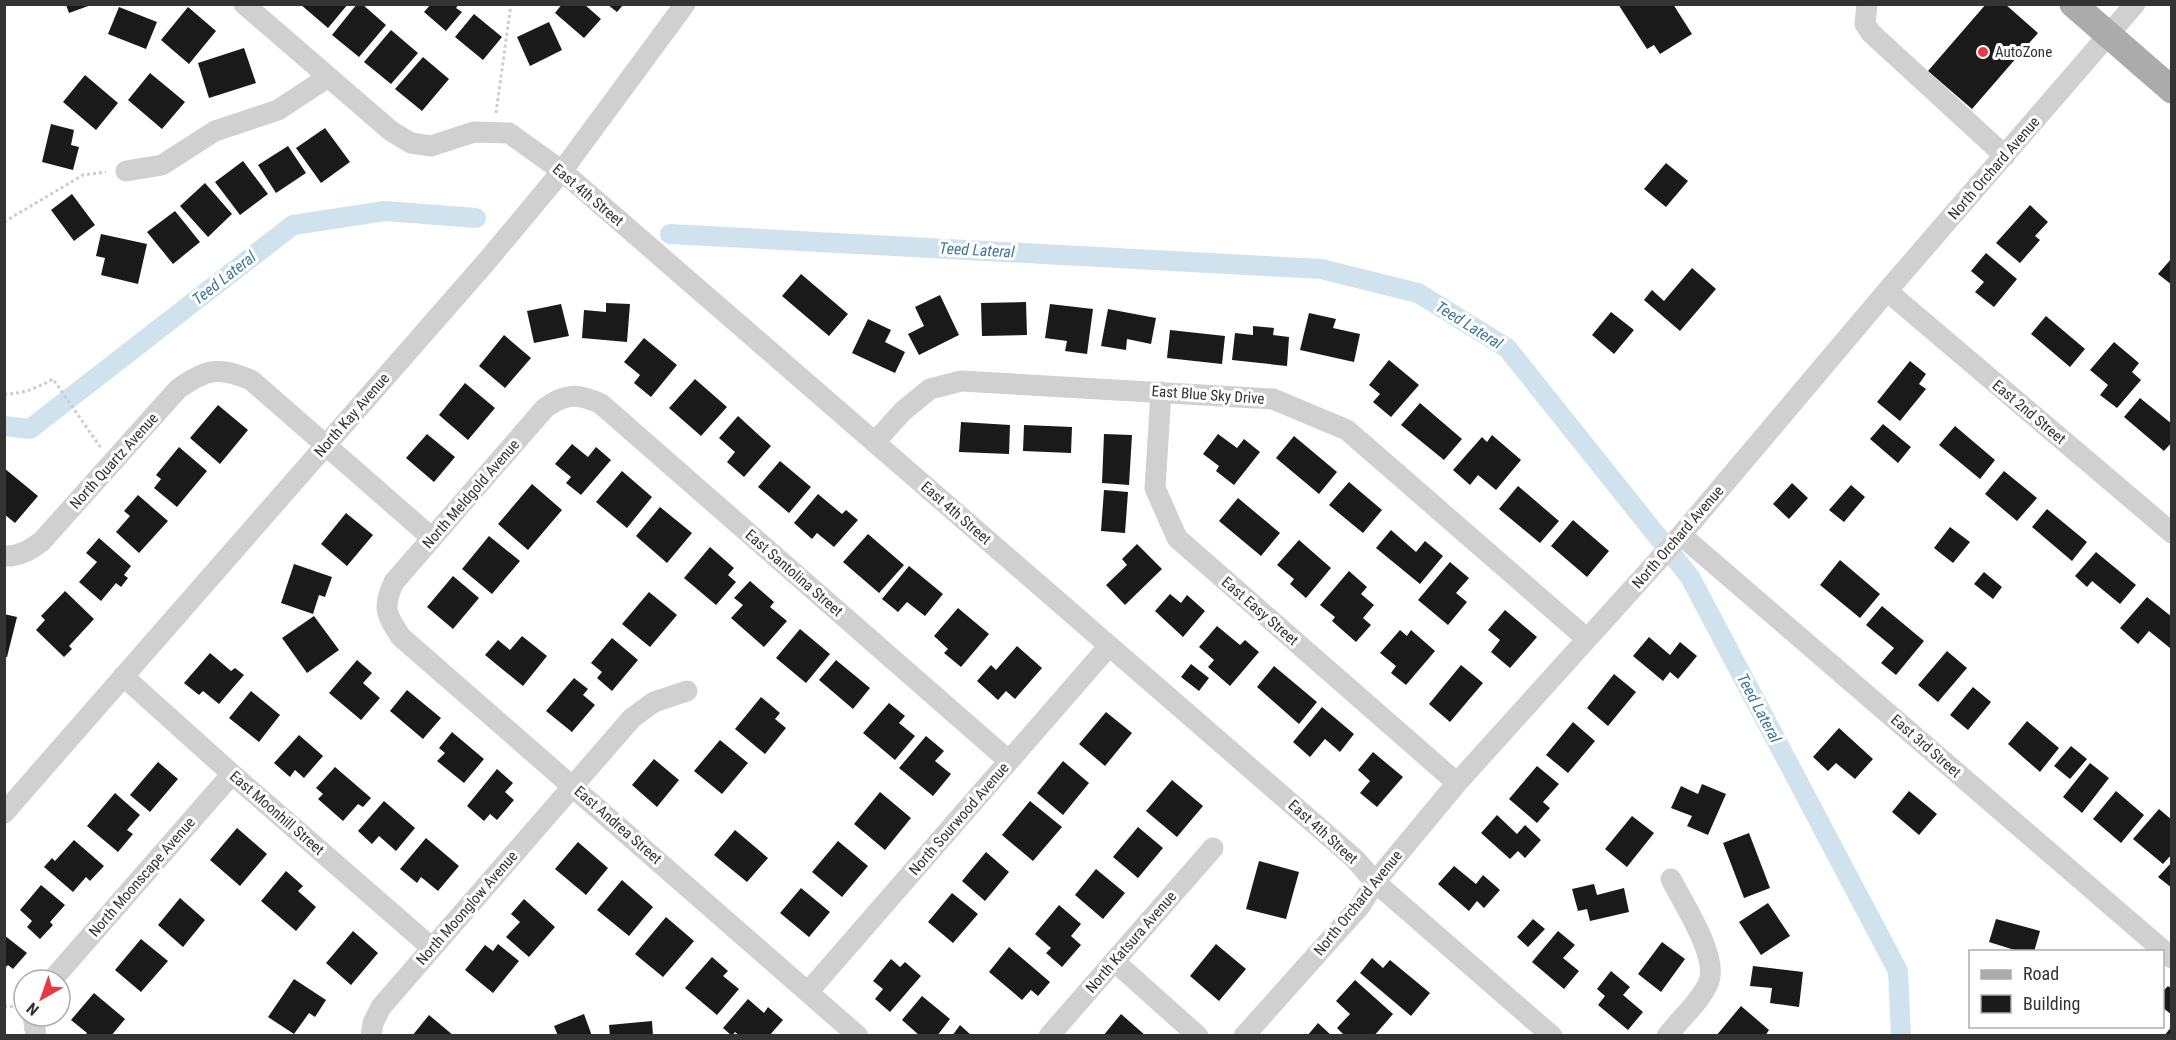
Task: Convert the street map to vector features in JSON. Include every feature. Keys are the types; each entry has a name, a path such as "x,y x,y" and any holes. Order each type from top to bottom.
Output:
{"main road":[{"path":"2073,4 2172,90"}],"street":[{"name":"East 4th Street","path":"244,4 391,131 411,143 431,146 474,132 509,133 562,171 1355,859 1375,882 1552,1035"},
{"name":"North Kay Avenue","path":"4,813 488,261 562,171 685,4"},
{"path":"1867,4 1865,24 1871,33 2005,156"},
{"name":"North Orchard Avenue","path":"1244,1035 1361,905 1375,882 1457,783 1673,543 1887,291 2110,36 2135,4"},
{"path":"126,171 162,165 215,131 278,110 328,77"},
{"name":"East 2nd Street","path":"1887,291 2172,533"},
{"name":"North Quartz Avenue","path":"12,555 31,550 42,542 178,388 211,371 232,372 251,380 326,445"},
{"name":"East Blue Sky Drive","path":"875,442 903,411 930,389 961,381 1273,399 1347,430 1587,639"},
{"name":"East Easy Street","path":"1161,392 1155,488 1177,538 1457,783"},
{"name":"North Meldgold Avenue","path":"385,609 388,594 394,582 545,408 558,399 573,395"},
{"name":"East Santolina Street","path":"573,395 601,404 1009,761"},
{"path":"326,445 432,538"},
{"name":"East 3rd Street","path":"1673,543 2162,950"},
{"name":"East Andrea Street","path":"385,609 401,637 858,1035"},
{"name":"North Sourwood Avenue","path":"808,992 1109,646"},
{"name":"East Moonhill Street","path":"123,676 432,948"},
{"name":"North Moonglow Avenue","path":"371,1035 373,1023 381,1007 632,718 654,702 687,691"},
{"name":"North Moonscape Avenue","path":"62,968 232,774"},
{"name":"North Katsura Avenue","path":"1049,1035 1212,848"},
{"path":"1667,1035 1701,995 1709,981 1712,965 1708,951 1671,879"},
{"path":"1114,961 1198,1035"}],"path":[{"path":"493,132 511,4"},
{"path":"4,222 83,175 126,171"},
{"path":"4,394 33,390 53,379 99,446 116,460"}],"building":[{"path":"300,4 348,4 328,28"},
{"path":"357,4 362,4 386,25 359,57 332,35"},
{"path":"431,4 459,4 456,8 462,12 446,31 424,12"},
{"path":"562,4 584,4 601,19 584,38 555,13"},
{"path":"1618,4 1673,4 1692,34 1660,54 1654,45 1647,49"},
{"name":"AutoZone","path":"1986,4 2005,4 2038,33 1972,109 1928,71"},
{"path":"66,5 91,5 69,13"},
{"path":"608,5 623,5 617,12"},
{"path":"119,7 157,22 146,49 108,34"},
{"path":"188,7 216,31 189,64 161,40"},
{"path":"474,14 502,37 483,60 455,37"},
{"path":"549,22 562,50 530,66 517,37"},
{"path":"391,30 418,53 391,84 364,62"},
{"path":"244,48 256,83 209,98 198,63"},
{"path":"423,57 449,79 422,111 395,89"},
{"path":"150,73 185,102 162,129 128,100"},
{"path":"85,75 118,103 96,130 63,102"},
{"path":"51,124 74,130 71,145 79,147 73,170 42,162"},
{"path":"325,128 350,162 321,183 296,148"},
{"path":"288,146 306,173 276,193 258,165"},
{"path":"243,161 268,194 240,215 215,182"},
{"path":"1666,163 1688,181 1666,207 1644,189"},
{"path":"205,183 232,214 208,237 180,206"},
{"path":"72,194 95,225 74,241 51,210"},
{"path":"2030,205 2048,222 2035,236 2040,240 2020,263 1996,243"},
{"path":"175,211 200,242 173,264 147,232"},
{"path":"101,234 147,244 138,284 101,275 105,258 96,256"},
{"path":"1986,253 2017,279 1994,307 1975,292 1984,282 1971,271"},
{"path":"2172,258 2172,285 2158,274"},
{"path":"1692,268 1716,289 1680,331 1644,300 1652,290 1664,301"},
{"path":"801,274 848,314 829,336 782,296"},
{"path":"940,295 959,335 919,355 908,334 924,326 915,307"},
{"path":"1026,302 1027,335 982,336 981,303"},
{"path":"606,303 630,304 627,342 582,338 584,310 606,312"},
{"path":"561,304 569,336 534,343 527,311"},
{"path":"1050,304 1093,309 1087,354 1065,351 1067,341 1045,338"},
{"path":"1108,309 1156,318 1151,344 1127,339 1126,350 1101,346"},
{"path":"1611,312 1634,330 1614,354 1592,335"},
{"path":"1309,313 1336,319 1333,328 1360,334 1354,362 1300,350"},
{"path":"2046,316 2085,349 2070,367 2031,334"},
{"path":"868,319 891,330 885,342 905,352 895,373 852,353"},
{"path":"1253,326 1274,328 1273,335 1289,337 1287,366 1232,360 1235,333 1253,335"},
{"path":"1170,330 1225,336 1222,364 1167,358"},
{"path":"504,335 531,358 505,388 479,366"},
{"path":"644,338 677,365 651,397 634,383 640,375 624,362"},
{"path":"2114,342 2139,363 2132,372 2141,380 2117,408 2100,395 2108,385 2090,370"},
{"path":"1389,360 1419,385 1391,417 1373,402 1380,394 1369,385"},
{"path":"1910,361 1926,374 1919,384 1926,389 1900,421 1877,402"},
{"path":"695,379 727,407 701,436 669,408"},
{"path":"465,383 495,408 468,440 439,415"},
{"path":"2140,398 2172,424 2172,442 2164,451 2124,417"},
{"path":"1420,403 1462,439 1444,460 1401,425"},
{"path":"218,405 248,430 220,464 190,438"},
{"path":"738,416 771,446 744,477 727,462 735,452 719,438"},
{"path":"961,422 1010,425 1009,454 959,452"},
{"path":"1883,424 1911,447 1898,463 1870,439"},
{"path":"1024,425 1072,427 1071,453 1023,451"},
{"path":"1955,426 1995,460 1980,479 1939,445"},
{"path":"427,434 455,457 434,482 406,458"},
{"path":"1104,434 1132,435 1129,485 1102,483"},
{"path":"1218,434 1237,448 1244,439 1260,452 1234,485 1216,471 1219,466 1203,454"},
{"path":"1492,435 1521,460 1496,490 1478,475 1470,485 1453,470 1482,437 1487,442"},
{"path":"1294,436 1337,472 1319,494 1276,458"},
{"path":"572,444 588,457 596,447 611,460 581,495 566,483 571,477 555,464"},
{"path":"179,447 207,471 177,507 154,488 161,479 156,475"},
{"path":"780,461 811,487 789,513 758,487"},
{"path":"4,468 38,496 15,523 4,514"},
{"path":"622,471 652,497 627,528 596,502"},
{"path":"2004,471 2037,498 2017,521 1985,494"},
{"path":"1349,482 1382,510 1363,533 1329,505"},
{"path":"1792,483 1808,498 1789,519 1773,504"},
{"path":"532,484 562,510 528,550 498,524"},
{"path":"1851,485 1865,497 1844,522 1829,510"},
{"path":"1518,486 1559,521 1540,543 1499,509"},
{"path":"1104,490 1128,492 1125,533 1101,531"},
{"path":"818,494 842,514 846,510 858,520 834,547 817,533 812,539 794,523"},
{"path":"138,495 168,521 139,553 116,532 130,516 124,511"},
{"path":"1238,498 1280,533 1261,556 1219,521"},
{"path":"660,507 692,533 667,563 636,536"},
{"path":"2047,509 2087,542 2072,561 2032,527"},
{"path":"346,513 373,535 347,566 321,544"},
{"path":"1573,520 1609,551 1587,577 1551,546"},
{"path":"1950,527 1970,542 1953,563 1934,548"},
{"path":"1391,530 1416,552 1425,541 1443,556 1420,584 1376,548"},
{"path":"868,534 904,565 879,593 843,562"},
{"path":"489,536 520,561 492,594 462,569"},
{"path":"99,538 131,566 124,575 128,578 121,587 116,583 101,601 79,582 97,562 86,553"},
{"path":"1299,540 1331,568 1306,598 1290,584 1294,579 1277,565"},
{"path":"1137,544 1162,569 1125,605 1106,585 1127,565 1122,559"},
{"path":"710,547 734,568 728,575 736,582 716,605 684,578"},
{"path":"2096,552 2136,585 2120,604 2092,581 2087,587 2075,576"},
{"path":"1840,560 1880,594 1860,618 1820,585"},
{"path":"1450,562 1469,578 1456,593 1467,602 1448,625 1418,600"},
{"path":"294,564 332,577 325,597 319,595 313,614 281,603"},
{"path":"909,566 943,594 925,616 907,602 898,612 882,599"},
{"path":"1349,571 1367,587 1361,594 1374,605 1363,618 1371,625 1356,642 1332,621 1335,617 1320,605"},
{"path":"1984,572 2002,587 1993,599 1974,584"},
{"path":"453,576 479,598 453,629 427,607"},
{"path":"750,581 774,602 770,607 787,621 764,647 731,618 743,605 734,598"},
{"path":"65,591 94,619 69,646 72,649 64,657 36,630 45,620 41,616"},
{"path":"649,592 677,615 650,647 622,624"},
{"path":"1170,594 1181,603 1187,595 1205,611 1183,637 1155,611"},
{"path":"2147,597 2172,617 2170,648 2149,631 2138,644 2120,628"},
{"path":"1882,606 1924,641 1896,675 1881,663 1894,648 1866,625"},
{"path":"958,608 989,634 961,667 944,653 948,649 934,636"},
{"path":"1505,610 1537,637 1510,668 1491,652 1500,640 1488,630"},
{"path":"4,614 17,617 7,657 4,657"},
{"path":"314,616 339,650 307,673 282,638"},
{"path":"1217,626 1240,645 1245,640 1259,652 1230,686 1208,667 1214,660 1199,647"},
{"path":"800,629 830,654 806,683 776,658"},
{"path":"1400,630 1407,636 1411,630 1435,651 1406,685 1391,673 1396,666 1380,653"},
{"path":"522,636 547,656 523,686 485,655 498,640 510,650"},
{"path":"1649,637 1670,655 1680,642 1697,656 1678,679 1670,672 1663,681 1633,656"},
{"path":"612,638 638,660 612,691 597,678 602,672 591,663"},
{"path":"1017,646 1042,668 1015,699 1006,691 998,700 977,681 991,665 996,670"},
{"path":"1947,651 1967,668 1938,702 1918,685"},
{"path":"210,653 231,671 235,668 244,675 219,704 203,691 199,695 184,683"},
{"path":"357,660 372,673 363,683 380,698 361,720 329,693"},
{"path":"836,660 870,688 853,709 819,680"},
{"path":"1191,664 1209,678 1199,691 1181,677"},
{"path":"1461,665 1483,683 1450,722 1429,704"},
{"path":"1274,666 1317,702 1299,724 1257,687"},
{"path":"1614,674 1636,692 1608,726 1587,708"},
{"path":"574,678 588,689 583,695 595,705 572,732 546,711"},
{"path":"1973,687 1991,702 1968,730 1950,715"},
{"path":"407,690 441,718 423,739 390,711"},
{"path":"251,691 280,715 259,742 229,718"},
{"path":"761,697 780,713 775,719 786,728 765,754 735,729"},
{"path":"889,703 905,716 899,723 915,736 895,760 863,733"},
{"path":"1322,707 1354,734 1340,752 1325,739 1310,757 1293,742"},
{"path":"1106,712 1132,733 1105,766 1079,744"},
{"path":"2027,721 2059,748 2040,772 2008,744"},
{"path":"1573,722 1595,741 1568,773 1546,755"},
{"path":"1839,728 1873,759 1855,779 1836,763 1828,771 1813,757"},
{"path":"452,732 484,759 464,783 437,761 445,753 439,748"},
{"path":"299,735 323,756 304,778 295,770 290,777 274,763"},
{"path":"926,736 944,751 935,761 951,774 933,796 899,768"},
{"path":"720,740 748,763 722,794 694,771"},
{"path":"2071,746 2087,759 2070,779 2054,766"},
{"path":"1373,752 1403,777 1377,807 1360,793 1370,781 1358,770"},
{"path":"654,759 679,780 657,807 632,785"},
{"path":"1063,761 1089,783 1063,815 1037,793"},
{"path":"158,762 178,779 150,812 130,795"},
{"path":"2090,763 2109,778 2082,813 2063,797"},
{"path":"1537,766 1559,784 1543,802 1550,808 1537,823 1509,799"},
{"path":"335,767 371,798 363,807 358,804 343,821 318,799 323,794 316,788"},
{"path":"497,769 513,783 505,792 514,800 497,820 490,814 484,821 467,806"},
{"path":"1172,780 1203,806 1177,837 1146,811"},
{"path":"1702,784 1726,794 1708,835 1687,826 1692,816 1671,808 1681,786 1698,794"},
{"path":"1909,791 1937,814 1919,835 1892,812"},
{"path":"2116,791 2144,815 2121,843 2093,819"},
{"path":"880,792 911,818 885,850 854,824"},
{"path":"115,793 140,815 127,830 133,834 118,852 87,826"},
{"path":"384,801 415,828 396,851 379,836 372,844 358,831"},
{"path":"1030,801 1062,827 1033,861 1002,835"},
{"path":"2159,809 2172,820 2172,854 2163,864 2133,839"},
{"path":"1497,815 1517,834 1525,825 1541,840 1525,858 1518,851 1510,859 1481,833"},
{"path":"1632,816 1654,833 1627,867 1605,849"},
{"path":"1138,827 1163,848 1138,878 1113,857"},
{"path":"237,828 267,854 240,886 210,860"},
{"path":"735,830 768,858 747,882 714,855"},
{"path":"1749,833 1770,888 1744,898 1723,843"},
{"path":"426,838 459,866 438,891 421,877 417,883 400,869"},
{"path":"74,840 104,866 90,881 86,877 73,892 44,867 52,858 55,861"},
{"path":"838,841 868,866 842,897 812,872"},
{"path":"578,842 608,868 586,895 555,869"},
{"path":"986,852 1009,872 985,901 962,881"},
{"path":"1259,861 1299,872 1286,919 1246,909"},
{"path":"2172,862 2172,888 2158,877"},
{"path":"1454,866 1476,884 1483,875 1500,890 1484,908 1477,901 1469,911 1438,884"},
{"path":"1096,869 1125,893 1103,919 1075,895"},
{"path":"286,871 303,886 298,891 316,907 296,931 261,901"},
{"path":"622,880 653,907 629,936 597,910"},
{"path":"1594,884 1597,895 1624,888 1629,912 1590,921 1587,909 1578,911 1572,889"},
{"path":"41,885 65,905 50,922 53,925 40,939 27,927 32,921 20,910"},
{"path":"801,888 830,912 809,937 780,913"},
{"path":"952,893 978,914 953,943 928,922"},
{"path":"180,898 205,920 183,947 158,925"},
{"path":"524,899 555,927 529,957 506,937 520,922 511,914"},
{"path":"1768,903 1790,936 1761,955 1739,922"},
{"path":"1059,905 1081,924 1071,936 1081,945 1062,967 1046,953 1051,948 1035,934"},
{"path":"666,917 694,941 663,977 635,954"},
{"path":"1533,919 1545,929 1528,947 1517,937"},
{"path":"1996,919 2040,931 2035,950 2015,950 1989,942"},
{"path":"353,931 378,953 351,985 326,963"},
{"path":"1558,931 1575,945 1563,958 1579,971 1564,989 1532,962"},
{"path":"4,935 27,953 14,968 8,965 4,969"},
{"path":"141,939 168,961 141,992 115,970"},
{"path":"1662,942 1685,959 1661,992 1638,974"},
{"path":"498,944 519,961 493,993 465,970 485,945 493,951"},
{"path":"1216,944 1246,969 1219,1001 1190,976"},
{"path":"1009,947 1050,982 1038,996 1031,990 1022,1000 989,972"},
{"path":"712,957 728,971 723,976 739,989 717,1015 685,988"},
{"path":"1372,958 1383,968 1390,960 1430,993 1411,1016 1360,973"},
{"path":"891,959 900,967 905,962 921,976 890,1012 875,999 883,989 873,981"},
{"path":"1753,966 1803,972 1799,1007 1770,1003 1772,988 1750,986"},
{"path":"1611,971 1630,987 1623,995 1643,1012 1628,1030 1598,1005 1605,996 1597,989"},
{"path":"294,979 326,1000 315,1017 309,1013 294,1034 268,1017"},
{"path":"1355,980 1393,1014 1374,1036 1345,1036 1337,1028 1350,1014 1336,1001"},
{"path":"2168,986 2172,989 2172,1015 2164,1009 2164,990"},
{"path":"94,993 125,1019 111,1036 85,1036 87,1033 72,1019"},
{"path":"922,996 950,1019 937,1036 920,1036 902,1020"},
{"path":"748,999 764,1013 768,1007 783,1020 769,1036 740,1036 735,1032 732,1036 723,1028"},
{"path":"1741,1006 1769,1030 1765,1036 1716,1036"},
{"path":"584,1014 592,1036 558,1036 554,1026"},
{"path":"1121,1014 1146,1036 1103,1036"},
{"path":"429,1015 454,1036 412,1036"},
{"path":"652,1021 653,1036 610,1036 609,1025"},
{"path":"1318,1023 1332,1036 1307,1036"},
{"path":"960,1025 972,1036 952,1036"},
{"path":"2172,1026 2172,1036 2164,1036"}],"waterway":[{"name":"Teed Lateral","path":"4,426 30,429 293,225 385,211 476,218"},
{"name":"Teed Lateral","path":"670,234 1321,269 1418,293 1507,348 1690,577 1898,971 1901,1036"}],"place":[{"name":"AutoZone","path":"1983,52"}]}
